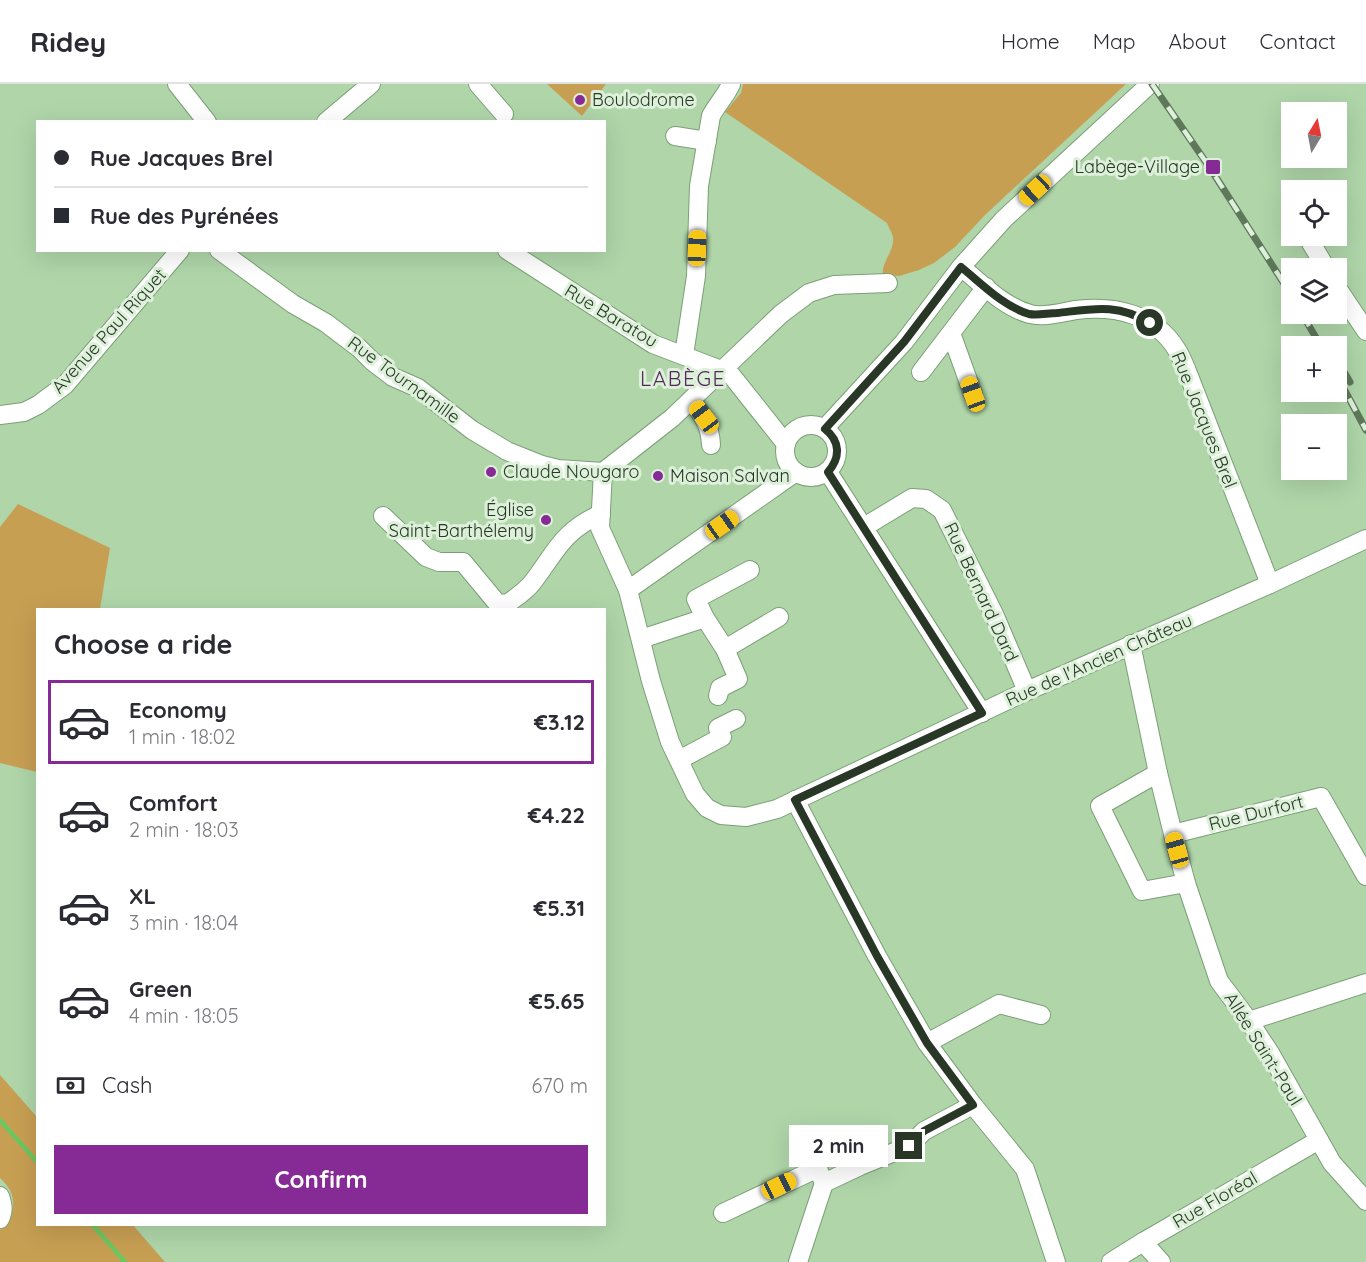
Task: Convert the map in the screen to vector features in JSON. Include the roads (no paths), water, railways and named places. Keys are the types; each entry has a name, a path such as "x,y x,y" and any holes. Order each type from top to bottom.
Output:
{"street":[{"path":"177,84 205,120"},
{"path":"340,118 371,84"},
{"path":"478,84 504,114"},
{"path":"684,355 696,276 699,186 711,116 726,96 731,84"},
{"path":"825,429 904,342 961,267 1004,219 1150,84"},
{"path":"675,135 707,141"},
{"name":"Avenue Paul Riquet","path":"0,415 24,412 38,405 65,385 178,252"},
{"name":"Rue Tournamille","path":"222,252 293,304 326,323 393,377 418,388 472,430 507,451 558,469 603,472"},
{"name":"Rue Baratou","path":"510,252 571,301 653,344 732,376 786,444"},
{"name":"Rue Jacques Brel","path":"961,267 1010,306 1032,315 1094,308 1115,309 1139,316 1161,330 1177,350 1187,371 1270,584"},
{"path":"603,472 672,418 782,314 809,293 834,285 888,284"},
{"path":"921,372 986,287"},
{"path":"1347,302 1366,331"},
{"path":"951,333 973,394"},
{"path":"692,400 704,417 710,431 711,445"},
{"path":"809,425 825,429 835,439 838,453 833,466 828,472 812,478 795,472 786,460 786,444 795,430 809,425"},
{"name":"Rue de l'Ancien Château","path":"603,472 600,528 628,590 651,681 670,742 695,794 707,808 721,815 746,817 777,809 1027,691 1366,539"},
{"path":"628,590 795,472"},
{"path":"828,472 982,713"},
{"name":"Rue Bernard Dard","path":"864,527 912,498 926,499 942,510 994,614 1027,691"},
{"path":"383,516 426,557 439,562 463,562 497,603 507,604 531,585 562,540 583,522 601,514"},
{"path":"718,696 720,688 738,679 696,598 750,570"},
{"path":"724,649 779,617"},
{"path":"641,639 705,618"},
{"name":"Allée Saint-Paul","path":"1131,644 1173,834 1186,883 1219,981 1250,1021 1332,1163 1366,1201"},
{"path":"679,759 722,737 718,728 736,718"},
{"path":"1158,773 1100,806 1142,891 1186,883"},
{"name":"Rue Durfort","path":"1173,834 1321,796 1366,876"},
{"path":"795,800 877,956 927,1043 1025,1169 1056,1262"},
{"path":"1250,1021 1366,983"},
{"path":"927,1043 999,1004 1041,1015"},
{"path":"723,1213 820,1176 860,1166 909,1146 924,1131 973,1105"},
{"name":"Rue Floréal","path":"1111,1262 1319,1140"},
{"path":"798,1262 820,1176 816,1159 820,1152 830,1148 841,1150 851,1156 860,1166"},
{"path":"0,1196 3,1212 0,1219"},
{"path":"1143,1242 1161,1262"}],"waterway":[{"path":"0,1120 36,1161"},
{"path":"94,1226 125,1262"}],"railway":[{"path":"1152,84 1210,168 1281,279"},
{"path":"1308,324 1315,336"},
{"path":"1347,377 1350,382"},
{"path":"1347,395 1366,430"}],"place":[{"name":"Boulodrome","path":"580,100"},
{"name":"Labège-Village","path":"1213,167"},
{"name":"Claude Nougaro","path":"491,472"},
{"name":"Maison Salvan","path":"658,476"},
{"name":"Église Saint-Barthélemy","path":"546,520"}],"district":[{"name":"LABÈGE","path":"683,379"}]}
